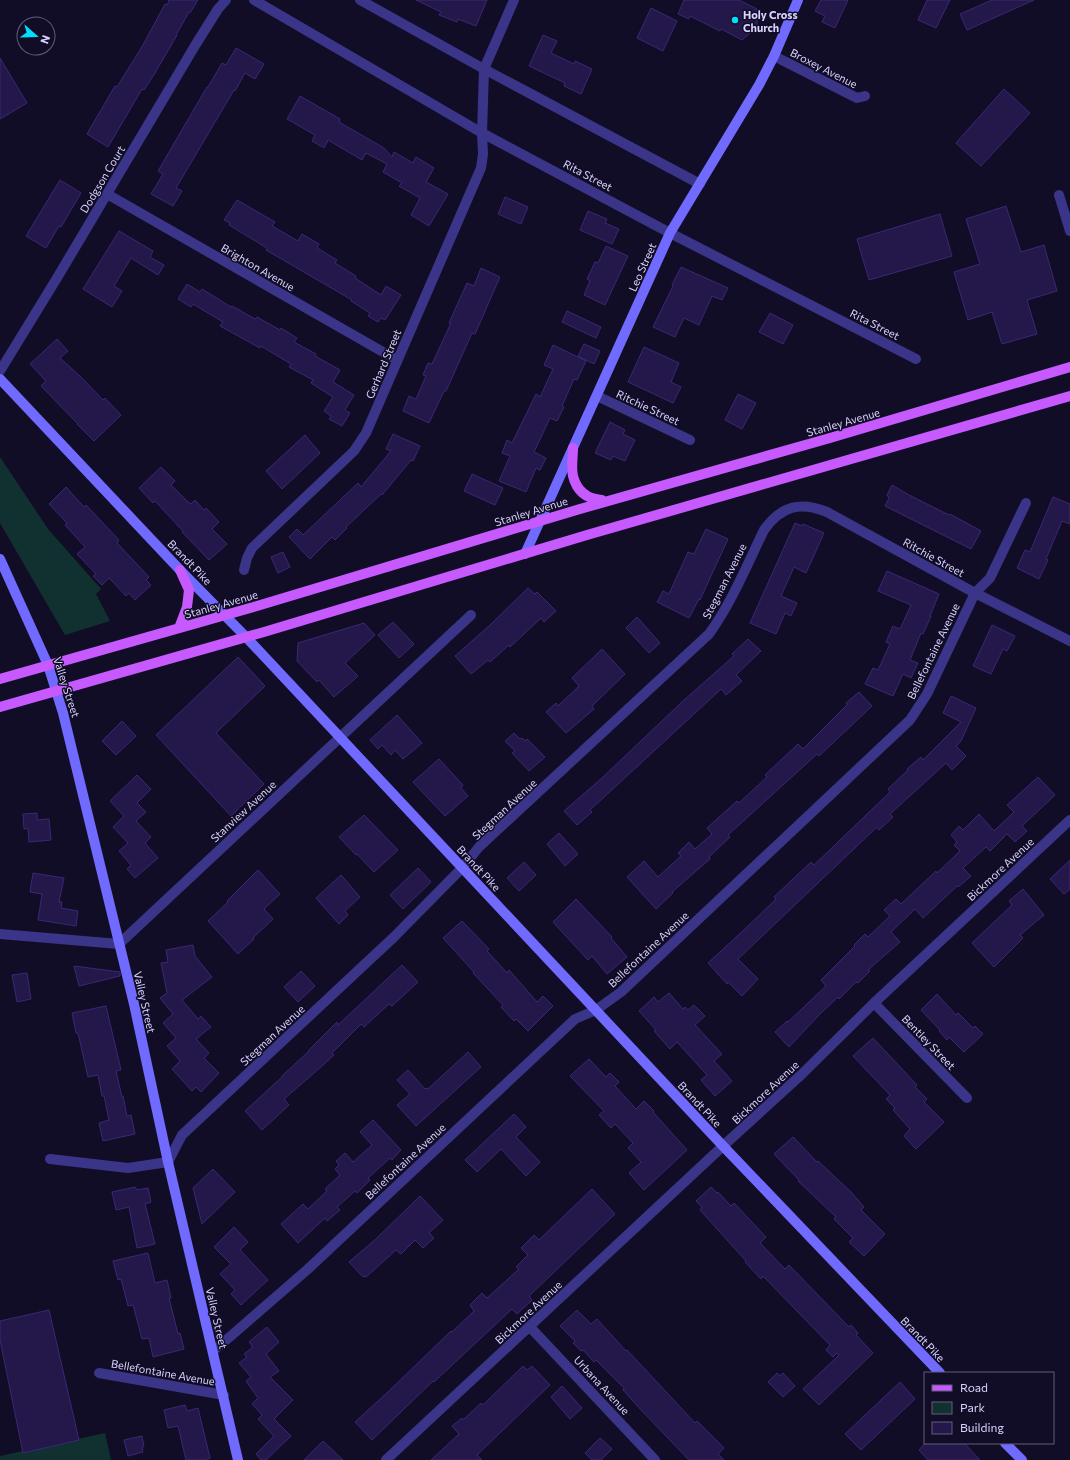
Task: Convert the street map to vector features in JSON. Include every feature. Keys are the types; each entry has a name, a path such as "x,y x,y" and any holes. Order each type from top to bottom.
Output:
{"main road":[{"name":"Stanley Avenue","path":"0,679 180,628 608,501 1070,368"},
{"path":"0,707 246,637 525,554 1070,396"},
{"path":"573,448 572,476 580,491 591,499 608,501"},
{"path":"180,570 189,590 188,607 180,628"}],"street":[{"name":"Dodgson Court","path":"0,371 196,44 226,0"},
{"name":"Rita Street","path":"254,0 482,133 670,233 916,359"},
{"path":"360,0 484,69 700,184"},
{"path":"484,69 514,0"},
{"name":"Leo Street","path":"525,554 670,233 774,56 798,0"},
{"name":"Broxey Avenue","path":"774,56 857,98 865,96"},
{"name":"Gerhard Street","path":"244,570 247,558 252,548 354,451 366,433 481,168 483,154 482,133 484,69"},
{"name":"Brighton Avenue","path":"107,194 397,360"},
{"path":"1059,195 1070,231"},
{"name":"Brandt Pike","path":"0,379 180,570 246,637 427,832 463,867 723,1146 939,1372"},
{"name":"Ritchie Street","path":"597,396 690,440"},
{"name":"Bellefontaine Avenue","path":"213,1351 308,1268 575,1018 596,1010 620,992 910,720 927,694 975,593 990,578 1026,503"},
{"name":"Ritchie Street","path":"785,510 797,506 809,506 827,512 975,593 1070,641"},
{"name":"Stegman Avenue","path":"168,1162 182,1135 379,951 463,867 479,847 709,634 728,604 770,520 785,510"},
{"name":"Valley Street","path":"0,559 48,666 57,691 134,1004 168,1162 224,1395 238,1460"},
{"name":"Stanview Avenue","path":"119,944 471,614"},
{"name":"Bickmore Avenue","path":"386,1460 802,1074 874,1004 1070,820"},
{"path":"0,934 119,944"},
{"name":"Bentley Street","path":"874,1004 967,1098"},
{"path":"50,1159 128,1168 168,1162"},
{"name":"Urbana Avenue","path":"530,1326 655,1460"},
{"name":"Bellefontaine Avenue","path":"99,1373 224,1395"},
{"path":"1007,1444 1022,1460"}],"green space":[{"path":"0,457 48,529 101,589 96,594 110,621 65,635 0,523"},
{"path":"105,1433 111,1460 0,1460 0,1456"}],"building":[{"path":"168,0 198,0 190,13 189,12 155,73 144,90 142,89 108,147 87,134 115,86 117,87 143,45 165,4 167,5"},
{"path":"416,0 487,0 476,26 458,19 457,22 439,15 441,12"},
{"path":"684,0 739,0 757,9 757,27 742,40 690,16 689,19 678,14"},
{"path":"821,0 848,0 835,28 822,22 825,16 815,11"},
{"path":"927,0 950,0 936,28 918,20"},
{"path":"992,0 1034,0 967,30 960,14"},
{"path":"651,8 677,21 663,51 637,38"},
{"path":"543,35 557,41 551,53 574,64 575,61 592,69 581,94 564,86 565,83 529,66"},
{"path":"236,48 264,64 255,79 245,73 235,91 234,90 176,188 182,191 173,206 151,194 163,174 158,171 222,63 226,65"},
{"path":"0,58 27,103 0,119"},
{"path":"1004,89 1030,113 981,166 956,143"},
{"path":"300,96 340,119 339,122 384,148 392,157 394,152 413,163 416,157 434,168 426,182 448,194 429,226 411,215 420,198 399,186 402,183 383,172 387,164 366,153 362,160 328,140 324,148 312,141 315,135 287,119"},
{"path":"60,180 81,193 61,227 59,226 46,248 26,236"},
{"path":"505,197 528,207 521,224 498,214"},
{"path":"237,200 275,222 272,226 298,241 302,234 319,244 317,248 337,260 335,263 356,276 355,278 381,295 386,286 401,295 385,320 381,318 378,322 368,316 370,313 351,301 352,300 266,250 267,248 229,225 230,223 224,220"},
{"path":"1006,206 1021,252 1044,245 1057,291 1027,300 1037,334 1002,344 992,312 968,320 954,272 980,264 966,219"},
{"path":"588,211 607,219 605,223 619,229 612,244 580,230"},
{"path":"940,214 952,256 869,280 857,239"},
{"path":"119,231 153,251 150,257 164,265 158,275 131,258 114,286 122,291 112,307 83,289"},
{"path":"606,246 628,256 605,305 584,295 590,281 587,279 595,262 598,263"},
{"path":"681,267 728,288 722,300 712,296 699,325 684,318 675,337 653,327"},
{"path":"481,268 500,277 475,334 472,333 446,391 444,391 429,423 403,411 409,396 416,399 426,376 423,375 428,363 432,364 467,283 474,286"},
{"path":"187,284 200,292 202,289 231,307 232,306 255,319 257,317 280,330 281,328 297,338 294,342 340,370 333,382 354,395 345,410 350,413 342,426 329,419 331,416 324,411 333,397 311,383 313,380 289,367 291,364 261,346 260,348 220,326 223,322 193,304 191,307 178,299"},
{"path":"567,311 601,327 596,338 562,322"},
{"path":"770,313 793,325 783,344 759,332"},
{"path":"57,339 68,351 60,358 103,400 105,398 121,415 94,441 41,386 46,381 30,364"},
{"path":"584,344 600,351 594,364 578,356"},
{"path":"553,345 586,361 577,380 574,379 562,406 564,407 557,421 550,418 534,452 546,458 540,470 536,468 526,492 499,481 510,456 502,453 507,440 512,443 536,394 540,397 553,369 544,365"},
{"path":"644,347 679,363 671,382 681,387 673,403 628,382"},
{"path":"738,394 756,403 742,429 725,420"},
{"path":"610,422 625,430 623,434 635,440 625,461 613,456 611,460 595,453"},
{"path":"393,434 420,446 413,461 411,460 382,495 381,494 346,527 347,528 335,540 332,537 310,559 289,537 297,529 303,535 358,483 361,487 391,451 386,449"},
{"path":"305,435 320,453 282,489 266,471"},
{"path":"161,467 175,481 171,485 187,501 191,504 195,500 204,510 206,508 219,522 212,529 227,544 209,560 155,501 153,503 139,488"},
{"path":"472,474 503,488 495,505 464,491"},
{"path":"892,485 981,531 971,549 885,506 889,498 887,495"},
{"path":"66,487 84,507 86,505 119,540 117,543 149,577 146,580 151,585 135,600 129,593 126,596 109,578 102,585 93,576 96,574 77,554 85,547 65,525 67,523 49,504"},
{"path":"1053,497 1070,504 1070,524 1062,521 1046,559 1048,560 1039,579 1017,568 1025,550 1030,552"},
{"path":"795,523 802,526 803,524 824,533 806,573 794,567 781,596 797,603 791,616 785,613 776,634 750,623"},
{"path":"706,529 728,539 700,600 699,599 689,618 657,602 663,591 669,594 688,552 694,554"},
{"path":"283,552 290,567 278,573 271,557"},
{"path":"887,571 939,594 931,616 923,634 921,633 910,660 918,663 911,678 903,674 893,696 865,684 873,668 878,670 890,644 886,642 893,626 900,629 911,605 878,591"},
{"path":"528,588 535,594 537,592 556,611 544,622 541,618 510,647 509,645 490,662 488,660 471,674 455,656"},
{"path":"637,617 660,643 649,653 626,628"},
{"path":"393,622 414,644 399,658 378,635"},
{"path":"364,623 375,635 345,663 358,676 334,697 319,680 317,682 297,661 298,643"},
{"path":"992,625 1015,636 1007,651 1003,649 991,674 973,666"},
{"path":"748,639 761,651 736,675 742,681 726,695 721,689 590,810 592,812 577,825 564,811 602,778 683,701 734,656 732,654"},
{"path":"602,649 625,674 592,706 594,709 566,733 546,712 556,703 558,706 579,686 572,678"},
{"path":"238,657 265,686 216,733 264,784 231,816 156,735"},
{"path":"859,692 872,706 819,756 817,754 728,835 730,837 709,857 710,859 672,892 673,893 656,909 627,877 644,861 658,877 681,856 678,853 689,842 695,849 712,834 707,828 737,801 739,803 767,777 765,775 798,744 803,749 847,705 846,703"},
{"path":"951,696 976,708 961,741 956,746 966,756 952,770 946,763 890,814 893,817 879,830 877,827 738,959 758,979 742,996 728,982 727,984 708,963 776,899 774,897 811,862 814,865 890,792 888,789 908,770 907,769 921,757 923,760 961,722 943,713"},
{"path":"397,715 422,743 403,759 395,750 391,755 382,745 378,749 370,740"},
{"path":"122,721 136,736 116,755 102,741"},
{"path":"514,733 520,739 522,738 525,741 527,739 545,757 529,771 512,753 515,751 505,741"},
{"path":"439,759 463,785 461,788 468,796 445,816 413,782"},
{"path":"137,775 151,789 137,803 146,812 136,821 151,837 145,843 158,858 135,878 127,869 131,865 119,851 128,843 113,827 124,816 110,801"},
{"path":"1038,777 1055,795 1022,826 1027,831 1015,842 1007,834 990,851 986,847 963,868 971,876 958,887 957,886 923,918 915,909 891,932 900,942 868,970 870,971 858,983 856,982 839,999 838,997 820,1014 789,1047 775,1032 787,1021 788,1022 826,986 821,980 855,946 854,945 865,934 868,937 890,916 884,910 896,899 901,904 960,851 954,845 957,842 951,835 959,826 963,830 979,814 994,831 1014,812 1007,805"},
{"path":"37,813 37,820 49,819 51,840 29,842 28,828 24,829 23,814"},
{"path":"364,815 398,850 374,872 339,837"},
{"path":"559,833 578,854 565,866 547,844"},
{"path":"1070,860 1070,889 1064,894 1050,879"},
{"path":"524,862 536,875 519,891 507,878"},
{"path":"418,868 431,882 403,909 390,895"},
{"path":"258,870 280,894 264,909 273,919 238,954 208,921"},
{"path":"33,873 64,878 59,902 62,902 61,908 78,911 76,926 38,920 42,894 30,892"},
{"path":"341,875 360,897 345,911 348,915 339,924 316,898"},
{"path":"1023,889 1044,915 1020,935 1023,938 994,967 972,943 1012,905 1009,901"},
{"path":"576,899 612,937 611,938 627,957 607,974 592,956 588,960 553,922"},
{"path":"462,921 489,949 487,951 507,973 509,970 537,1002 543,996 553,1006 528,1031 516,1019 514,1021 501,1007 503,1005 443,938"},
{"path":"193,945 195,956 212,977 182,1000 198,1019 201,1016 211,1027 196,1039 209,1053 204,1058 219,1073 201,1092 196,1087 192,1091 172,1069 180,1061 167,1046 176,1038 163,1023 173,1014 160,998 167,993 161,963 168,962 166,950"},
{"path":"402,965 418,982 392,1006 389,1004 364,1027 361,1024 332,1053 334,1055 284,1099 289,1105 262,1130 245,1111 309,1051 337,1022 338,1025"},
{"path":"74,966 120,972 120,976 79,986"},
{"path":"301,971 315,986 298,1002 284,987"},
{"path":"27,973 31,999 17,1002 12,975"},
{"path":"669,993 683,1009 685,1007 688,1010 694,1005 705,1016 695,1025 722,1054 714,1061 732,1081 715,1096 701,1080 707,1075 677,1042 670,1049 639,1011 654,997 658,1002"},
{"path":"937,994 956,1015 958,1013 973,1028 975,1026 983,1034 964,1052 949,1037 947,1040 939,1031 940,1030 921,1010"},
{"path":"106,1006 121,1070 116,1071 127,1116 131,1115 135,1134 103,1141 99,1123 109,1120 104,1096 102,1096 98,1075 88,1077 72,1013"},
{"path":"873,1038 917,1085 915,1087 927,1099 924,1102 944,1122 916,1149 904,1136 910,1129 893,1110 895,1108 886,1099 890,1095 853,1056"},
{"path":"468,1052 481,1067 416,1126 397,1105 410,1094 397,1080 408,1070 425,1089 428,1089"},
{"path":"589,1059 606,1077 610,1073 619,1082 615,1086 636,1109 644,1101 687,1150 644,1190 629,1173 641,1162 628,1148 633,1143 615,1124 611,1128 599,1115 604,1111 570,1076"},
{"path":"514,1114 526,1127 516,1137 540,1162 526,1176 501,1149 477,1172 465,1160"},
{"path":"373,1120 401,1150 392,1160 390,1158 368,1178 370,1180 357,1193 355,1191 337,1207 340,1210 327,1221 325,1218 298,1243 281,1224 303,1204 308,1209 327,1191 325,1189 340,1175 335,1169 339,1165 336,1161 345,1153 353,1162 372,1145 360,1132"},
{"path":"793,1137 817,1162 818,1161 851,1192 864,1207 861,1210 885,1234 864,1256 849,1242 853,1238 834,1219 836,1217 798,1181 799,1180 774,1154"},
{"path":"213,1169 235,1192 202,1224 193,1188"},
{"path":"135,1187 137,1190 148,1188 151,1202 145,1204 155,1244 137,1248 129,1207 116,1210 112,1192"},
{"path":"711,1187 731,1206 734,1203 766,1237 760,1243 785,1269 789,1265 849,1327 851,1325 858,1333 856,1335 873,1353 819,1405 803,1389 839,1355 837,1353 833,1357 826,1350 830,1345 763,1276 761,1279 700,1210 702,1207 696,1201"},
{"path":"592,1189 615,1214 529,1296 532,1300 517,1314 512,1309 434,1382 433,1381 372,1440 355,1422 474,1311 470,1305 482,1293 487,1298 519,1269 516,1267 528,1255 521,1248 534,1235 539,1240"},
{"path":"420,1196 443,1220 429,1233 434,1238 423,1248 415,1240 401,1254 396,1250 366,1277 363,1277 349,1262 377,1238"},
{"path":"234,1227 248,1242 240,1250 268,1280 241,1305 231,1294 235,1290 220,1274 231,1264 214,1247"},
{"path":"148,1253 155,1283 167,1280 171,1298 169,1298 178,1334 180,1333 184,1349 153,1357 149,1338 142,1339 133,1305 128,1306 121,1279 118,1280 113,1261"},
{"path":"49,1310 79,1440 23,1453 0,1340 0,1321"},
{"path":"577,1310 591,1324 597,1319 695,1423 697,1421 724,1448 718,1454 724,1460 689,1460 623,1390 624,1388 596,1360 594,1362 583,1350 581,1351 573,1343 575,1341 560,1326"},
{"path":"267,1327 279,1342 266,1354 279,1371 270,1377 293,1400 274,1419 291,1436 266,1460 261,1460 256,1454 274,1436 258,1419 262,1415 252,1404 258,1398 246,1381 251,1377 239,1363 247,1357 244,1354 253,1347 249,1342"},
{"path":"523,1366 527,1370 532,1366 550,1385 477,1455 482,1460 431,1460 459,1434 452,1426 462,1418 463,1420 481,1403 483,1405"},
{"path":"777,1373 780,1376 783,1373 795,1386 783,1397 768,1382"},
{"path":"900,1382 915,1399 861,1450 845,1434"},
{"path":"562,1386 582,1408 570,1419 551,1397"},
{"path":"185,1405 187,1411 198,1408 210,1458 207,1460 186,1460 178,1426 168,1428 164,1410"},
{"path":"142,1436 144,1446 142,1447 143,1452 128,1456 124,1440"},
{"path":"600,1438 612,1449 601,1460 592,1460 585,1453"},
{"path":"323,1441 343,1460 304,1460"},
{"path":"924,1444 965,1444 980,1460 928,1460 919,1450"}],"place":[{"name":"Holy Cross Church","path":"735,20"}]}
